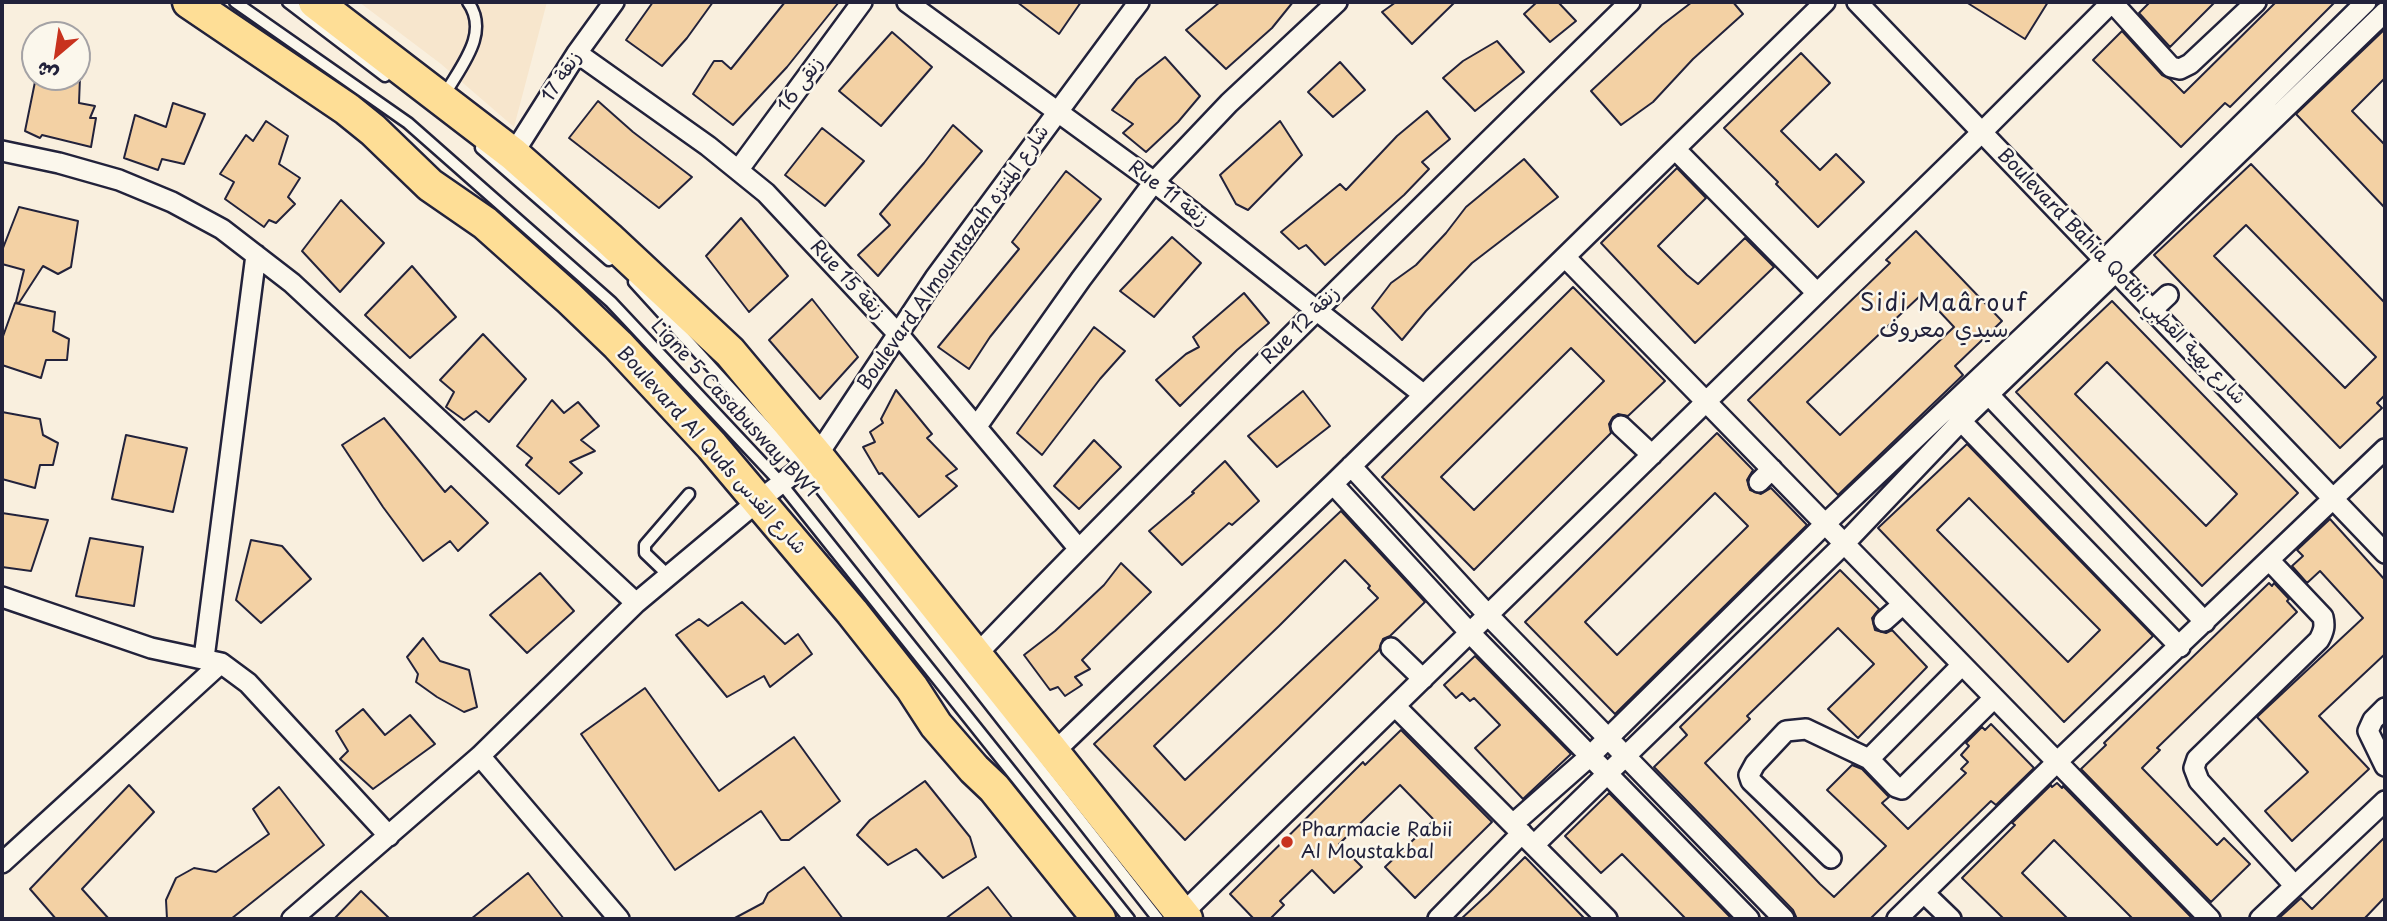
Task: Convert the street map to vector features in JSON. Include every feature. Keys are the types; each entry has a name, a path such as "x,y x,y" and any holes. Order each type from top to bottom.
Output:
{"main road":[{"name":"Boulevard Al Quds شارع القدس","path":"189,2 347,109 430,185 485,223 569,298 665,394 769,491 852,612 912,688 936,725 994,789 1099,919"},
{"path":"315,2 513,154 730,352 809,462 976,655 1054,752 1175,918"}],"street":[{"name":"زنقة 17","path":"513,154 614,2"},
{"name":"زنقى 16","path":"739,169 862,2"},
{"name":"Rue 11 زنقة","path":"906,2 1154,182 1424,395"},
{"name":"Boulevard Almountazah شارع المنتزه","path":"292,919 480,756 636,603 769,491 809,462 899,335 935,278 1139,2"},
{"path":"977,426 1081,279 1154,182 1229,103 1338,2"},
{"name":"Rue 12 زنقة","path":"976,655 1318,309 1630,2"},
{"path":"1054,752 1333,484 1825,2"},
{"name":"Boulevard Bahia Qotbi شارع بهية القطبي","path":"1857,2 2385,553"},
{"path":"1175,918 1423,679 2112,2 2171,67 2180,69 2190,64 2256,2"},
{"path":"1523,834 1605,774 1844,544 2366,2"},
{"path":"1438,919 1523,834 1589,757 1825,524 2385,12"},
{"name":"Rue 15 زنقة","path":"577,54 739,169 766,193 899,335 1079,549"},
{"path":"1675,149 1817,293"},
{"path":"2,151 119,180 172,202 212,224 256,255 292,284 636,603"},
{"path":"2,863 212,660 256,255"},
{"path":"1565,257 1706,402 1765,475 1825,524 2210,919"},
{"path":"2152,310 2168,295"},
{"path":"1989,395 2205,622"},
{"path":"1961,421 2180,647"},
{"path":"1621,426 1652,455"},
{"path":"1897,919 2385,449"},
{"path":"1351,466 1488,615 1784,919"},
{"path":"1333,484 1469,633 1749,919"},
{"path":"2269,560 2323,617 2323,633 2319,640 2197,759 2194,768 2199,781 2295,886"},
{"path":"2,597 151,648 212,660 248,683 389,836"},
{"path":"1884,621 1903,604"},
{"path":"1391,648 1423,679"},
{"path":"1869,760 1962,665"},
{"path":"1831,858 1751,781 1750,769 1786,731 1806,729 1869,760 1896,787 1902,789 1994,698"},
{"path":"1395,706 1607,919"},
{"path":"2385,708 2368,731 2385,766"},
{"path":"480,756 619,919"},
{"path":"2260,919 2385,800"},
{"path":"1924,893 1951,919"}],"lane":[{"name":"Ligne 5 Casabusway BW1","path":"236,2 408,123 611,302 1129,919"},
{"path":"288,2 395,83"},
{"path":"442,99 475,43 477,23 468,2"},
{"name":"Ligne 5 Casabusway BW1","path":"470,140 631,279 809,462 823,491 1175,918"},
{"path":"668,575 645,553 645,545 690,494"}],"shaded area":[{"path":"359,2 547,2 514,127 441,64"}],"building":[{"path":"653,2 713,2 687,38 662,66 626,40"},
{"path":"785,2 839,2 787,67 733,125 693,94 714,61 722,61 731,69"},
{"path":"1017,2 1081,2 1059,34"},
{"path":"1220,2 1293,2 1272,28 1226,69 1186,30"},
{"path":"1396,2 1455,2 1412,44 1382,12"},
{"path":"1537,2 1558,2 1576,21 1550,42 1524,14"},
{"path":"1692,2 1733,2 1743,14 1693,59 1653,102 1621,125 1591,91 1662,25"},
{"path":"1966,2 2048,2 2025,39"},
{"path":"2150,2 2215,2 2170,47 2139,13"},
{"path":"2276,2 2335,2 2230,107 2225,103 2181,147 2093,60 2122,31 2162,75 2184,93"},
{"path":"2385,29 2385,78 2352,111 2385,145 2385,208 2296,114"},
{"path":"892,32 932,67 881,126 839,91"},
{"path":"1497,41 1524,72 1475,111 1443,78 1463,61"},
{"path":"1801,53 1830,83 1781,131 1820,170 1836,154 1864,182 1818,227 1724,128"},
{"path":"1165,57 1200,96 1178,122 1146,152 1123,133 1133,124 1112,110 1137,79"},
{"path":"1340,62 1365,90 1333,117 1308,92"},
{"path":"33,91 79,91 79,103 95,106 90,118 96,118 91,147 42,135 40,138 25,131"},
{"path":"598,101 633,132 692,177 659,208 569,138"},
{"path":"173,103 205,114 184,164 162,159 158,170 124,158 135,115 166,127"},
{"path":"1427,111 1450,139 1422,162 1429,169 1404,195 1325,265 1306,245 1299,249 1281,232 1340,184 1346,190 1397,136"},
{"path":"266,121 288,136 279,164 300,178 288,197 295,204 276,223 269,220 264,227 225,199 234,182 220,174 246,135 253,141"},
{"path":"1280,121 1302,155 1248,210 1236,204 1220,175"},
{"path":"953,125 982,151 878,276 858,255 890,225 880,214"},
{"path":"822,128 864,161 825,206 785,175"},
{"path":"1524,159 1558,197 1472,263 1402,340 1372,308 1391,283 1416,265 1466,207"},
{"path":"2251,164 2385,303 2385,395 2377,403 2382,408 2340,448 2154,255","holes":["2246,225 2376,357 2345,388 2214,256"]},
{"path":"1677,168 1706,198 1658,246 1698,284 1745,238 1774,267 1695,343 1601,243"},
{"path":"1066,171 1101,199 990,337 969,369 938,347 1019,249 1012,242"},
{"path":"341,200 384,243 340,292 302,251"},
{"path":"19,207 78,221 71,267 58,274 43,266 19,303 16,302 24,270 2,264 3,248"},
{"path":"741,218 788,276 749,312 706,256"},
{"path":"1916,231 2002,321 1955,366 1963,375 1838,495 1748,400 1890,263 1886,260","holes":["1924,295 1954,327 1840,435 1807,402 1920,296"]},
{"path":"1172,237 1201,263 1154,317 1120,291"},
{"path":"412,266 456,317 410,358 365,315"},
{"path":"1573,287 1665,381 1628,416 1618,414 1613,417 1609,424 1611,433 1474,570 1382,477","holes":["1571,348 1604,381 1474,510 1441,477"]},
{"path":"1244,293 1269,323 1180,406 1156,380 1186,354 1199,347 1193,337"},
{"path":"812,299 858,357 820,399 769,340"},
{"path":"2112,301 2298,493 2202,586 2016,392","holes":["2107,362 2237,494 2206,526 2075,394"]},
{"path":"15,303 55,312 53,331 69,339 67,360 46,360 41,378 2,365 2,339"},
{"path":"1094,327 1125,351 1042,455 1017,433"},
{"path":"483,334 526,379 489,422 476,411 464,420 446,407 454,392 440,380"},
{"path":"896,390 932,434 927,438 957,469 946,476 957,486 919,517 882,473 879,474 863,447 875,442 870,432 883,423 881,419"},
{"path":"1303,391 1330,426 1277,467 1248,436"},
{"path":"552,400 564,413 578,402 599,426 581,440 595,451 570,462 582,473 559,494 526,465 532,458 517,446"},
{"path":"2,412 40,419 43,435 58,443 53,465 40,465 35,488 2,479"},
{"path":"384,418 445,492 451,486 488,523 458,551 450,541 423,561 342,445"},
{"path":"1717,433 1753,470 1747,480 1750,490 1761,494 1771,488 1807,525 1615,714 1525,622","holes":["1715,493 1748,526 1617,655 1585,622"]},
{"path":"126,435 187,448 173,512 112,499"},
{"path":"1094,440 1121,467 1079,509 1054,486"},
{"path":"1967,444 2153,636 2064,722 1878,528","holes":["1969,498 2100,630 2068,662 1937,530"]},
{"path":"1225,461 1259,501 1232,525 1229,523 1182,565 1149,531 1194,493 1192,492"},
{"path":"1341,511 1425,602 1390,636 1383,639 1379,650 1185,840 1094,744","holes":["1345,560 1370,586 1368,588 1378,598 1185,780 1154,746"]},
{"path":"2,513 48,520 31,571 2,567"},
{"path":"2330,519 2385,580 2385,654 2319,716 2369,769 2292,841 2265,811 2308,772 2257,717 2363,618 2320,571 2307,583 2292,566 2303,556 2297,550"},
{"path":"90,538 143,547 134,606 76,596"},
{"path":"251,540 282,546 311,579 261,623 236,600"},
{"path":"1121,563 1151,592 1082,660 1090,669 1075,677 1082,685 1065,696 1058,687 1050,690 1024,655 1055,631 1104,585"},
{"path":"1840,570 1879,609 1872,618 1875,630 1886,633 1892,630 1927,667 1858,738 1828,709 1874,664 1838,628 1747,716 1750,719 1705,763 1820,884 1834,897 1886,846 1827,790 1852,765 1862,769 1889,797 1882,803 1908,829 1966,773 1961,769 1968,762 1961,755 1969,746 1966,743 1982,727 1985,730 1991,724 2034,768 1996,805 1991,801 1870,919 1797,919 1793,910 1654,767 1687,735 1680,727"},
{"path":"540,573 574,611 527,653 490,615"},
{"path":"2269,583 2272,586 2274,583 2297,612 2157,748 2160,750 2142,768 2217,845 2224,838 2250,864 2211,902 2081,769 2106,745 2104,743"},
{"path":"742,602 785,644 798,634 812,654 770,687 764,676 727,697 676,635 699,619 708,626"},
{"path":"423,638 440,661 469,670 477,707 464,712 416,682 418,674 407,657"},
{"path":"1475,656 1571,754 1523,799 1475,748 1500,725 1474,698 1470,701 1462,693 1456,698 1444,685"},
{"path":"645,688 719,791 794,737 840,801 789,840 781,840 761,811 675,870 581,734"},
{"path":"363,709 385,735 410,715 435,744 373,789 340,759 348,751 336,731"},
{"path":"1401,730 1492,822 1415,898 1385,867 1434,820 1400,785 1339,844 1362,867 1334,893 1312,870 1280,901 1284,905 1270,919 1254,919 1230,894 1363,762 1365,765"},
{"path":"925,781 970,837 976,857 943,878 916,849 888,865 857,835 870,820"},
{"path":"2057,783 2062,788 2063,786 2193,919 2133,919 2054,840 2022,873 2068,919 2004,919 1962,878 2015,825 2012,823 2051,785 2052,787"},
{"path":"129,785 154,812 82,889 109,919 56,919 30,889"},
{"path":"279,787 324,845 231,919 167,919 166,900 176,878 194,868 216,872 269,834 253,809"},
{"path":"1609,793 1732,919 1686,919 1622,854 1601,873 1565,836"},
{"path":"2385,837 2385,897 2364,919 2278,919 2301,898 2312,909"},
{"path":"1525,857 1585,919 1461,919 1488,894"},
{"path":"804,867 843,919 733,919 763,903 768,893"},
{"path":"528,873 564,919 471,919"},
{"path":"988,887 1013,919 945,919"},
{"path":"361,891 390,919 334,919"}],"place":[{"name":"Pharmacie Rabii Al Moustakbal","path":"1287,842"}],"district":[{"name":"Sidi Maârouf سيدي معروف","path":"1944,318"}]}
